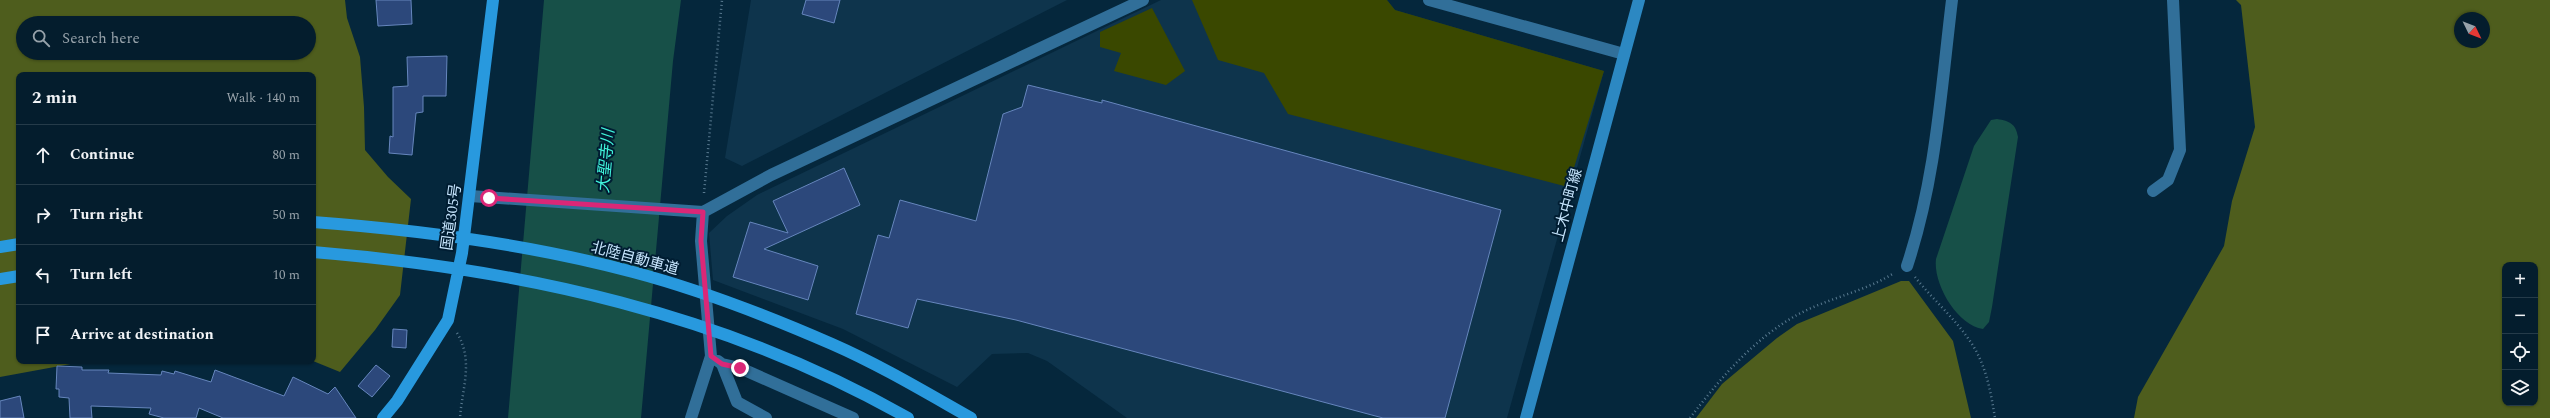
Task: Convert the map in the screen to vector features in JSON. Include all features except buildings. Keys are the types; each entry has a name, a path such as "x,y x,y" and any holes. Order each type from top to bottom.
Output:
{"highway":[{"name":"国道305号","path":"383,418 397,401 448,320 462,253 493,0"},
{"name":"北陸自動車道","path":"316,222 397,228 489,241 561,255 633,272 695,291 762,315 834,345 906,381 970,418"},
{"path":"0,247 16,244"},
{"path":"316,252 391,258 483,271 615,299 677,318 761,348 817,372 908,418"},
{"path":"0,279 16,276"}],"main road":[{"name":"上木中町線","path":"1526,418 1639,0"}],"street":[{"path":"470,196 703,212 771,174 1143,0"},
{"path":"1429,0 1624,54"},
{"path":"1907,266 1925,206 1934,160 1952,0"},
{"path":"2153,191 2168,180 2180,150 2173,0"},
{"path":"691,418 711,356 701,241 703,212"},
{"path":"711,356 722,364 740,368 853,418"},
{"path":"722,364 737,402 766,418"}],"path":[{"path":"703,212 722,0"},
{"path":"1907,266 1931,298 1970,341 1984,369 1995,418"},
{"path":"1690,418 1714,386 1738,360 1796,316 1890,276"},
{"path":"448,320 463,343 468,363 460,418"}],"shaded area":[{"path":"751,0 1067,0 742,166 725,158"},
{"path":"1161,0 1387,0 1395,10 1604,71 1507,418 1127,418 1047,361 1028,353 992,354 957,387 843,329 713,280 709,233 727,216 757,195"}],"green space":[{"path":"0,0 345,0 347,18 360,57 364,107 365,150 388,177 411,199 400,295 375,330 340,372 316,362 316,72 16,72 16,364 71,364 0,377"},
{"path":"1192,0 1387,0 1395,10 1604,71 1568,187 1288,114 1264,73 1218,60"},
{"path":"2236,0 2550,0 2550,418 2134,418 2138,397 2224,246 2232,201 2255,127 2241,5"},
{"path":"1152,8 1185,71 1166,85 1114,71 1121,53 1100,47 1100,32"},
{"path":"1901,281 1909,281 1953,341 1971,418 1696,418 1722,384 1777,338 1797,324"}],"water":[{"name":"大聖寺川","path":"544,0 681,0 673,61 641,418 508,418"},
{"path":"1997,119 2012,124 2016,129 2018,137 1992,307 1989,322 1983,329 1973,326 1964,320 1949,302 1938,280 1936,259 1974,146 1991,120"}],"route":[{"path":"489,198 703,212 701,241 711,356 722,364 740,368"}]}
